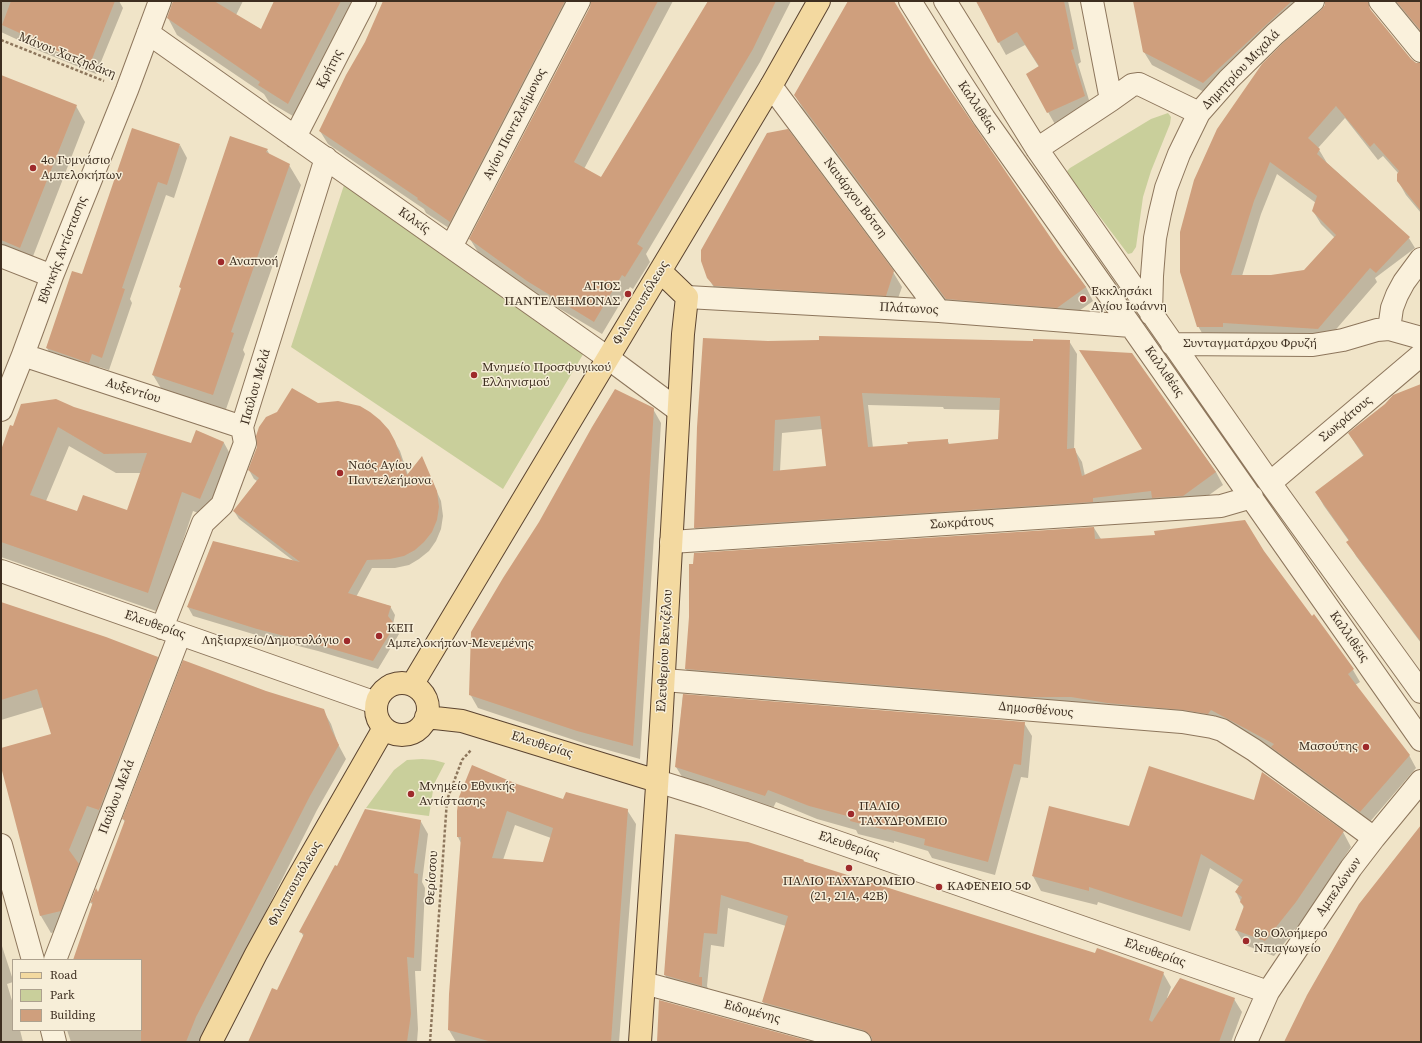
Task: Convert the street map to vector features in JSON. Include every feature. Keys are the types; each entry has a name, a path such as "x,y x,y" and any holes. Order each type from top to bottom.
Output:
{"main road":[{"name":"Φιλιππουπόλεως","path":"412,685 771,86 819,1"},
{"path":"660,271 687,297"},
{"name":"Ελευθερίου Βενιζέλου","path":"640,1042 664,680 678,410 687,297"},
{"path":"397,683 412,685 423,695 428,709 423,724 418,729 404,735 390,732 384,728 378,720 376,703 379,696 390,686 397,683"},
{"name":"Ελευθερίας","path":"426,717 462,721 657,781"},
{"name":"Φιλιππουπόλεως","path":"211,1042 270,928 384,728"}],"street":[{"name":"Εθνικής Αντίστασης","path":"1,410 160,1"},
{"name":"Κρήτης","path":"295,137 365,1"},
{"name":"Αγίου Παντελεήμονος","path":"451,247 579,1"},
{"name":"Καλλιθέας","path":"910,1 984,118 1421,740"},
{"name":"Καλλιθέας","path":"945,1 1037,149 1270,483 1421,692"},
{"path":"1092,1 1112,100"},
{"name":"Δημητρίου Μιχαλά","path":"1151,314 1152,270 1155,238 1160,213 1166,188 1179,154 1199,113 1234,74 1275,34 1313,1"},
{"path":"1380,1 1421,51"},
{"name":"Κιλκίς","path":"148,33 608,358 678,410"},
{"path":"1037,149 1112,100 1132,85 1139,84 1199,113"},
{"name":"Ναυάρχου Βότση","path":"771,86 939,311"},
{"name":"Παύλου Μελά","path":"55,959 171,631 203,523 222,505 245,443 242,427 326,158"},
{"path":"1,256 52,276"},
{"path":"1389,329 1392,308 1404,282 1421,259"},
{"name":"Πλάτωνος","path":"687,297 939,311 1131,326"},
{"name":"Συνταγματάρχου Φρυζή","path":"1172,344 1313,346 1343,340 1377,330 1389,329 1421,338"},
{"name":"Αυξεντίου","path":"23,355 242,427"},
{"name":"Σωκράτους","path":"1270,483 1421,355"},
{"name":"Σωκράτους","path":"671,542 1221,506 1252,498"},
{"name":"Ελευθερίας","path":"1,571 376,703"},
{"name":"Δημοσθένους","path":"664,680 1182,722 1212,727 1222,730 1254,750 1374,838"},
{"name":"Ελευθερίας","path":"657,781 705,796 1268,992"},
{"name":"Αμπελώνων","path":"1246,1042 1268,992 1351,868 1421,781"},
{"path":"1,845 33,959"},
{"name":"Ειδομένης","path":"644,983 860,1042"},
{"path":"52,1031 55,1042"}],"path":[{"name":"Μάνου Χατζηδάκη","path":"1,40 126,90"},
{"name":"Θερίσσου","path":"430,1042 447,800 462,760 490,729"}],"green space":[{"path":"1168,113 1171,117 1170,124 1151,171 1143,197 1136,247 1132,253 1128,254 1069,176 1067,171 1151,119"},
{"path":"347,176 585,351 503,489 291,347"},
{"path":"422,759 445,763 434,784 429,816 366,808 394,770 407,760"}],"building":[{"path":"11,1 115,1 90,64 23,37 24,35 2,25"},
{"path":"173,1 214,1 261,29 274,1 341,1 288,104 258,85 260,82 167,18"},
{"path":"383,1 565,1 450,222 417,199 418,198 319,131 346,75 365,42"},
{"path":"591,1 658,1 574,162 601,177 708,1 776,1 753,49 637,244 643,248 625,277 622,275 594,322 527,281 469,239 590,7"},
{"path":"848,1 894,1 932,63 1059,250 1086,287 1057,308 946,299 794,95"},
{"path":"976,1 1064,1 1074,49 1071,50 1085,96 1047,113 1026,74 1039,66 1017,32 998,43"},
{"path":"1133,1 1292,1 1203,83 1143,52"},
{"path":"1325,1 1368,1 1370,9 1411,59 1416,63 1421,63 1421,211 1397,181 1397,174 1399,171 1374,143 1370,147 1336,106 1308,138 1320,149 1317,154 1410,237 1376,273 1370,268 1318,329 1223,323 1223,327 1197,327 1180,272 1180,232 1194,180 1217,129 1262,64 1325,5","holes":["1270,162 1317,196 1312,211 1336,235 1304,270 1271,275 1231,275 1254,201"]},
{"path":"1396,1 1421,1 1421,31"},
{"name":"4ο Γυμνάσιο Αμπελοκήπων","path":"1,75 77,105 20,248 1,240"},
{"path":"132,128 180,144 167,185 158,182 122,288 125,289 102,358 92,354 89,363 46,348 72,271 82,274"},
{"path":"788,129 894,271 886,296 714,286 707,278 701,261 701,250 767,133"},
{"path":"230,136 268,149 266,152 290,164 231,332 234,333 213,395 152,375 181,288 179,287"},
{"path":"819,336 1033,341 1033,339 1070,340 1067,449 1075,448 1082,476 1142,449 1079,350 1132,353 1216,472 1183,496 1152,498 1151,491 1093,498 1093,502 694,528 697,427 703,338 768,341 819,340","holes":["862,393 1000,398 998,439 948,444 948,439 868,447","820,416 826,466 773,471 775,420"]},
{"path":"1421,384 1421,642 1346,542 1349,540 1315,492 1364,455 1348,433 1385,404 1393,395"},
{"path":"292,388 318,403 338,401 360,406 370,412 389,430 395,441 407,475 422,456 437,491 439,507 437,520 432,532 424,542 415,550 404,556 390,559 367,560 348,593 391,606 388,616 395,625 373,661 257,629 187,607 213,541 300,562 233,511 259,478 248,470 257,447 256,436 259,427 266,417 277,412"},
{"path":"615,389 654,408 633,746 577,731 469,695 471,632 539,522"},
{"path":"56,399 74,407 191,443 196,430 224,442 200,499 182,492 148,593 1,542 1,450 10,425 13,426 21,404","holes":["58,427 104,454 147,453 127,510 83,495 77,511 30,495"]},
{"path":"1245,520 1264,551 1312,616 1314,614 1354,669 1348,674 1410,755 1360,812 1271,747 1274,744 1211,710 1208,714 1183,710 1107,703 1071,697 1027,697 685,669 689,617 689,564 693,564 694,553 1094,527 1095,539 1155,535 1154,531"},
{"path":"1,602 106,637 158,657 99,810 87,806 69,850 79,864 61,911 40,916 1,767 1,748 51,734 37,689 1,700"},
{"path":"183,660 266,691 324,709 331,729 339,745 310,796 196,1017 186,1042 141,1042 142,959 73,959 93,902 90,903 96,888 98,892 125,820 122,819"},
{"path":"683,694 1025,722 1021,765 1014,764 988,862 924,845 925,839 850,821 851,817 809,806 768,790 765,796 675,767"},
{"path":"472,765 517,784 563,799 566,792 628,809 611,1042 492,1042 448,1030 449,994 461,837 457,837 457,811 459,797","holes":["507,811 553,828 543,862 492,858"]},
{"path":"1149,766 1254,800 1262,772 1344,831 1296,902 1265,941 1235,930 1244,906 1240,902 1242,897 1235,892 1243,880 1201,854 1182,917 1089,887 1089,891 1032,876 1049,806 1129,826"},
{"path":"365,809 421,820 414,873 418,874 414,958 407,957 411,1014 407,1042 248,1042 272,988 277,990 304,934 299,932 335,865 337,866"},
{"path":"1421,825 1421,1042 1284,1042 1307,995 1359,904"},
{"path":"675,834 748,842 804,860 803,861 1095,953 1097,948 1164,972 1149,1020 1152,1022 1180,978 1235,998 1219,1042 872,1042 872,1038 869,1034 863,1030 762,1002 788,916 721,895 717,934 704,933 699,977 702,977 702,986 664,975"},
{"path":"659,1000 813,1042 657,1042"}],"place":[{"name":"4ο Γυμνάσιο Αμπελοκήπων","path":"33,168"},
{"name":"Αναπνοή","path":"221,262"},
{"name":"ΑΓΙΟΣ ΠΑΝΤΕΛΕΗΜΟΝΑΣ","path":"628,294"},
{"name":"Εκκλησάκι Αγίου Ιωάννη","path":"1083,299"},
{"name":"Μνημείο Προσφυγικού Ελληνισμού","path":"474,375"},
{"name":"Ναός Αγίου Παντελεήμονα","path":"340,473"},
{"name":"ΚΕΠ Αμπελοκήπων-Μενεμένης","path":"379,636"},
{"name":"Ληξιαρχείο/Δημοτολόγιο","path":"347,641"},
{"name":"Μασούτης","path":"1366,747"},
{"name":"Μνημείο Εθνικής Αντίστασης","path":"411,794"},
{"name":"ΠΑΛΙΟ ΤΑΧΥΔΡΟΜΕΙΟ","path":"851,814"},
{"name":"ΠΑΛΙΟ ΤΑΧΥΔΡΟΜΕΙΟ (21, 21Α, 42Β)","path":"849,868"},
{"name":"ΚΑΦΕΝΕΙΟ 5Φ","path":"939,887"},
{"name":"8o Ολοήμερο Νπιαγωγείο","path":"1246,941"}]}
